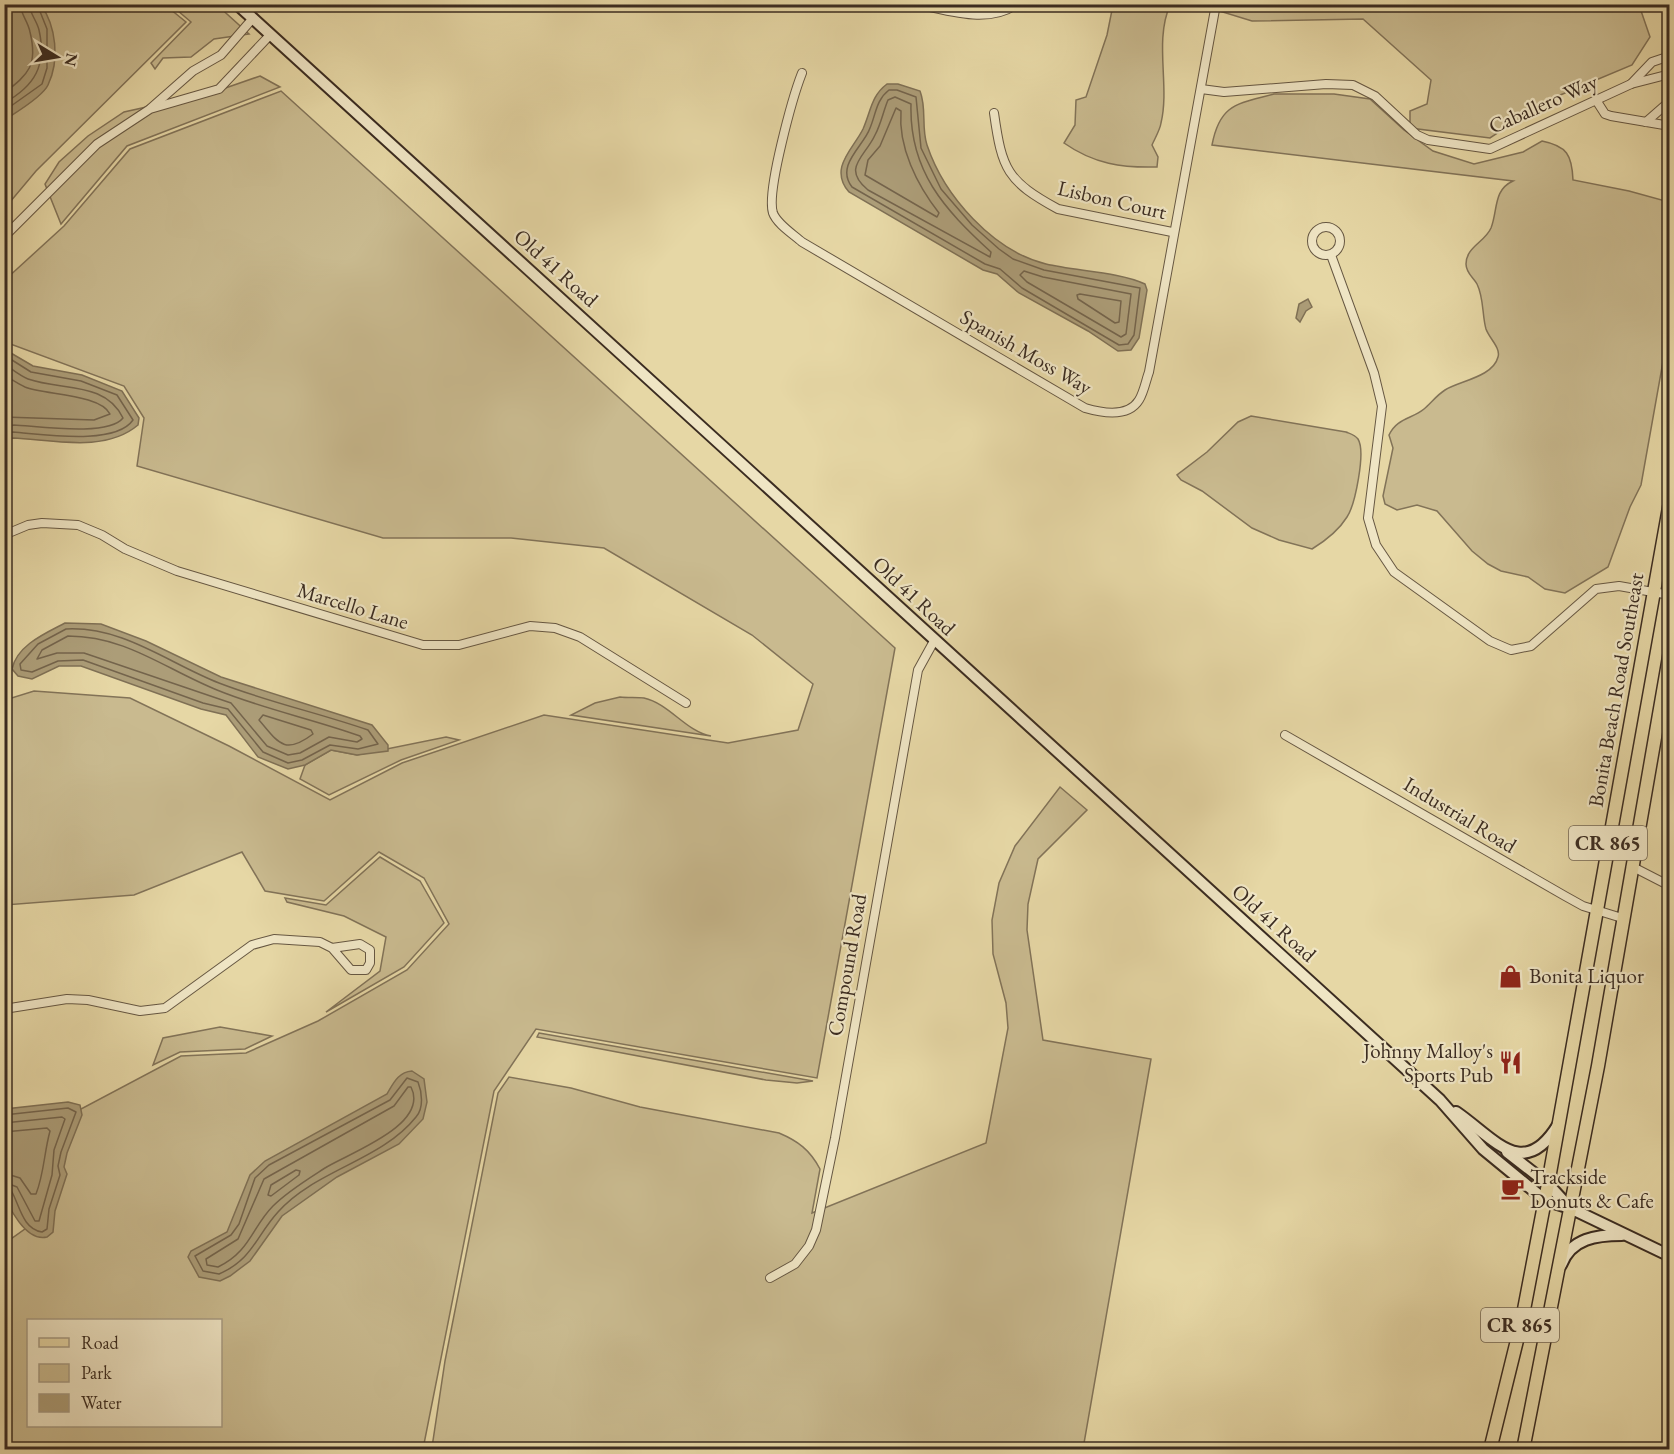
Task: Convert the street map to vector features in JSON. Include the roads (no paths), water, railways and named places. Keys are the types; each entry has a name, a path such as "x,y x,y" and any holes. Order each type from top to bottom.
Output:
{"main road":[{"name":"Bonita Beach Road Southeast","path":"1490,1449 1522,1320 1545,1200 1670,502"},
{"name":"CR 865","path":"1523,1449 1598,1066 1670,651"}],"street":[{"name":"Old 41 Road","path":"237,4 1440,1100 1483,1131 1548,1184 1570,1208"},
{"path":"915,4 980,15 999,13 1017,4"},
{"name":"Spanish Moss Way","path":"802,73 791,102 773,194 773,213 784,227 802,242 1085,408 1104,413 1123,412 1139,401 1149,372 1172,232 1216,4"},
{"path":"4,237 97,144 150,109 193,71 221,54 253,18"},
{"path":"150,109 219,88 270,35"},
{"name":"Caballero Way","path":"1631,84 1652,62 1670,56"},
{"name":"Caballero Way","path":"1201,89 1224,92 1326,84 1353,85 1375,96 1417,135 1428,140 1490,148 1631,84 1670,74"},
{"path":"1596,100 1605,114 1670,126"},
{"path":"1646,122 1670,101"},
{"name":"Lisbon Court","path":"994,113 999,147 1006,170 1046,204 1058,209 1172,232"},
{"path":"1331,255 1374,373 1382,406 1368,518 1376,545 1394,572 1490,641 1511,650 1531,646 1596,589 1619,586 1670,595"},
{"name":"Marcello Lane","path":"4,535 28,525 42,523 78,525 102,535 125,549 177,571 423,645 459,645 530,626 555,628 580,636 686,703"},
{"name":"Compound Road","path":"770,1278 795,1264 809,1246 816,1230 835,1138 918,670 934,641"},
{"name":"Industrial Road","path":"1285,735 1550,888 1596,910 1622,918"},
{"path":"1631,867 1670,886"},
{"path":"4,1009 67,999 88,1000 140,1011 165,1008 252,945 274,939 321,942 332,948 351,970 366,970 370,963 370,950 360,944 332,948"},
{"name":"Old 41 Road","path":"1440,1100 1483,1149 1545,1200 1570,1208 1670,1256"},
{"path":"1506,1152 1534,1152 1543,1147 1558,1125"},
{"path":"1555,1283 1564,1259 1577,1244 1604,1235 1627,1236"}],"water":[{"path":"5,4 41,5 50,23 55,44 54,65 48,85 41,94 9,117 4,117"},
{"path":"887,84 898,84 920,91 925,138 935,164 958,202 990,234 1007,247 1046,264 1110,274 1145,284 1147,290 1139,338 1131,350 1118,351 1088,331 1019,293 997,274 983,270 849,192 843,183 842,167 863,129 874,99"},
{"path":"1308,299 1312,307 1306,311 1300,322 1296,318 1299,304"},
{"path":"4,349 33,366 82,375 122,391 139,418 138,425 125,434 94,442 13,438 5,441"},
{"path":"65,623 101,624 146,641 221,677 372,725 388,745 388,751 357,755 331,750 305,765 288,769 258,757 226,715 201,709 81,666 59,666 32,679 18,676 12,669 20,653 33,641"},
{"path":"412,1071 424,1079 427,1102 423,1119 399,1144 337,1177 282,1216 250,1261 230,1276 220,1281 199,1277 188,1257 191,1251 227,1232 250,1175 265,1161 387,1094 400,1076"},
{"path":"68,1102 80,1105 82,1115 67,1153 64,1167 67,1174 55,1211 53,1232 47,1237 39,1237 25,1229 19,1222 9,1205 4,1189 5,1109"}],"place":[{"name":"Bonita Liquor","path":"1511,976"},
{"name":"Johnny Malloy's Sports Pub","path":"1511,1063"},
{"name":"Trackside Donuts & Cafe","path":"1512,1189"}]}
